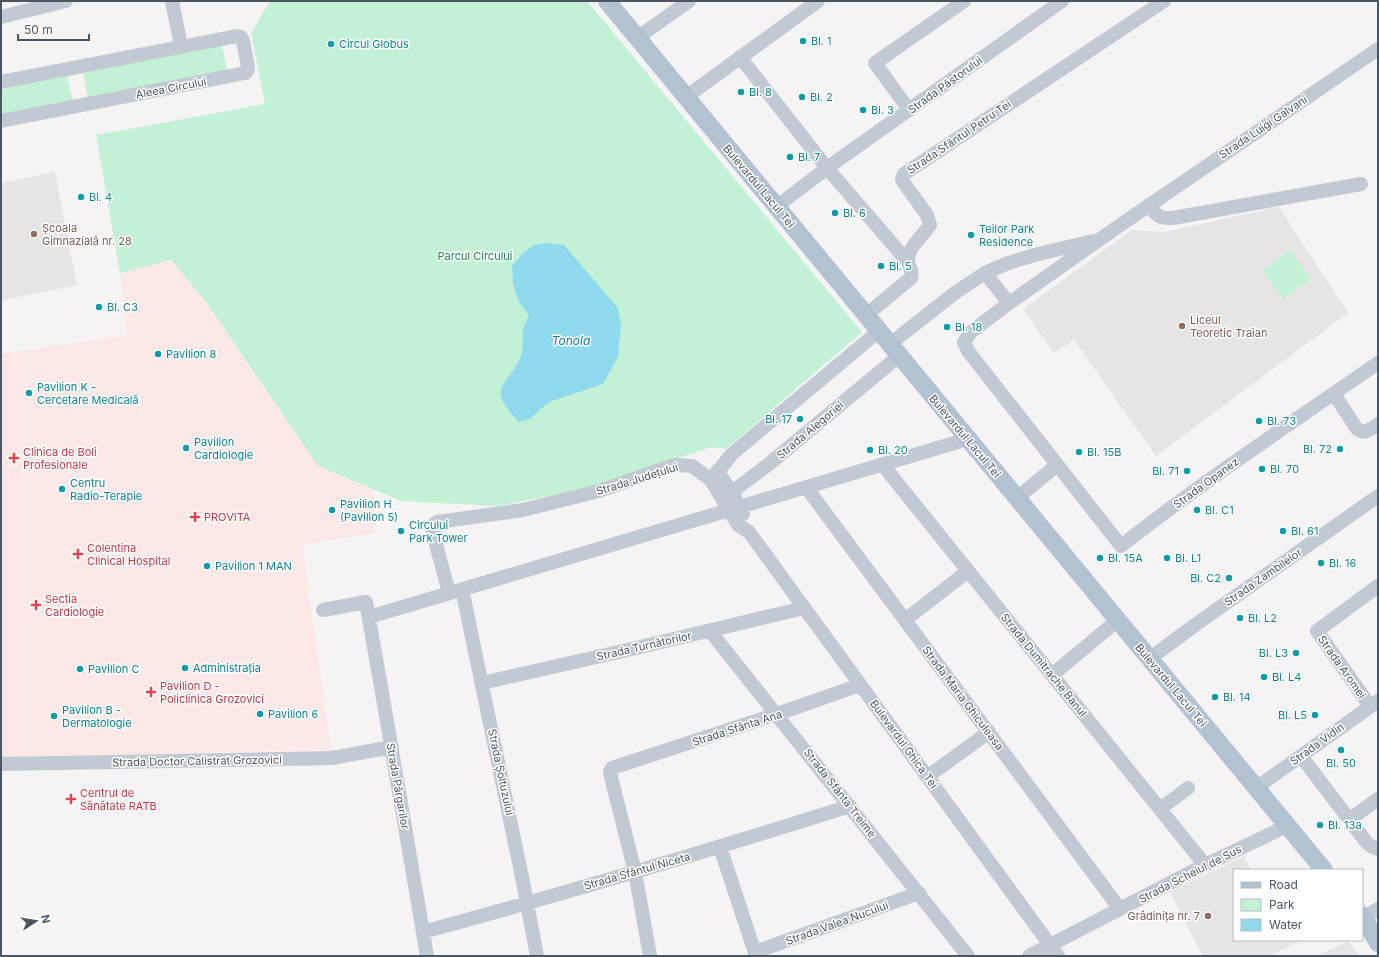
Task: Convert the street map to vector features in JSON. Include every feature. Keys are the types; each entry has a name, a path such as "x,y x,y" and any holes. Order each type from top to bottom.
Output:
{"main road":[{"name":"Bulevardul Lacul Tei","path":"607,1 1323,869"},
{"path":"1371,917 1378,942"}],"street":[{"path":"1,17 66,1"},
{"path":"172,1 181,46"},
{"path":"637,38 689,1"},
{"path":"686,97 818,1"},
{"path":"909,110 875,63 964,1"},
{"name":"Strada Păstorului","path":"776,207 827,168 1062,1"},
{"name":"Strada Sfântul Petru Tei","path":"866,315 911,278 912,271 908,262 908,257 913,247 930,225 927,215 904,183 902,179 904,174 1164,1"},
{"name":"Aleea Circului","path":"1,82 237,36 243,41 248,67 245,73 1,121"},
{"name":"Strada Luigi Galvani","path":"1009,303 1149,205 1378,49"},
{"path":"740,57 827,168 908,262"},
{"path":"1149,205 1158,216 1164,219 1361,184"},
{"name":"Strada Luigi Galvani","path":"895,350 956,292 985,273 1008,263 1038,254 1099,240"},
{"path":"985,273 1009,303"},
{"name":"Strada Opanez","path":"1009,303 971,332 964,342 968,351 1121,546 1221,472 1378,363"},
{"path":"714,475 732,454 878,331"},
{"name":"Strada Alegoriei","path":"732,492 769,464 895,350"},
{"path":"1334,394 1357,429 1361,432 1367,432 1378,424"},
{"path":"368,617 968,439"},
{"name":"Strada Județului","path":"455,591 432,529 434,524 437,522 523,510 599,491 678,464 692,466 714,475"},
{"name":"Strada Dumitrache Banul","path":"882,464 1206,865"},
{"path":"1017,498 1057,465"},
{"path":"714,475 732,492 735,508"},
{"path":"714,475 735,508"},
{"name":"Strada Maria Ghiculeasa","path":"806,487 1120,909"},
{"name":"Strada Zambilelor","path":"1149,659 1378,496"},
{"name":"Bulevardul Ghica Tei","path":"735,508 738,524 749,532 1054,950"},
{"path":"905,620 968,571"},
{"name":"Strada Aromei","path":"1374,703 1317,631 1378,586"},
{"name":"Strada Șoltuzului","path":"455,591 482,683 527,903 536,956"},
{"name":"Strada Pârgarilor","path":"323,610 366,602 427,956"},
{"name":"Strada Turnătorilor","path":"482,683 804,608"},
{"path":"1052,675 1118,620"},
{"name":"Strada Sfânta Treime","path":"710,631 968,956"},
{"name":"Strada Sfânta Ana","path":"634,872 611,777 610,772 612,768 860,685"},
{"name":"Strada Vidin","path":"1256,788 1374,703"},
{"path":"928,777 989,732"},
{"name":"Strada Doctor Calistrat Grozovici","path":"1,764 332,758 392,747"},
{"path":"1301,756 1367,844 1378,849"},
{"path":"1160,809 1188,788"},
{"path":"1349,820 1378,799"},
{"name":"Strada Sfântul Niceta","path":"423,932 720,847 850,806"},
{"name":"Strada Scheiul de Sus","path":"1029,956 1054,950 1120,909 1287,826"},
{"path":"720,847 756,954"},
{"path":"634,872 650,956"},
{"name":"Strada Valea Nucului","path":"756,954 919,893"}],"shaded area":[{"name":"Școala Gimnazială nr. 28","path":"55,172 77,285 3,300 1,290 1,183"},
{"name":"Liceul Teoretic Traian","path":"1279,207 1348,313 1156,456 1074,340 1054,353 1023,309 1132,230 1164,232"},
{"path":"171,260 206,302 318,466 374,490 374,533 302,545 331,750 1,758 1,354 128,335 120,273"},
{"name":"Grădinița nr. 7","path":"1244,856 1250,869 1233,869 1233,941 1301,941 1269,956 1203,956 1170,892"},
{"path":"1348,941 1359,956 1317,956"}],"green space":[{"name":"Parcul Circului","path":"270,1 587,1 862,332 726,449 711,447 594,487 498,506 401,501 318,466 206,302 171,260 120,273 96,135 265,104 251,33"},
{"path":"222,45 227,70 88,99 83,73"},
{"path":"67,76 73,100 1,114 1,89"},
{"path":"1290,250 1311,279 1283,299 1262,270"}],"water":[{"name":"Tonola","path":"547,243 564,245 618,308 621,325 618,357 603,384 549,402 530,419 519,422 503,402 501,395 501,389 520,358 523,346 523,331 529,316 518,300 513,284 512,266 523,253 534,245"}],"place":[{"name":"Bl. 1","path":"803,41"},
{"name":"Circul Globus","path":"331,44"},
{"name":"Bl. 8","path":"741,92"},
{"name":"Bl. 2","path":"802,97"},
{"name":"Bl. 3","path":"863,110"},
{"name":"Bl. 7","path":"790,157"},
{"name":"Bl. 4","path":"81,197"},
{"name":"Bl. 6","path":"835,213"},
{"name":"Școala Gimnazială nr. 28","path":"34,234"},
{"name":"Teilor Park Residence","path":"971,235"},
{"name":"Bl. 5","path":"881,266"},
{"name":"Bl. C3","path":"99,307"},
{"name":"Liceul Teoretic Traian","path":"1182,326"},
{"name":"Bl. 18","path":"947,327"},
{"name":"Pavilion 8","path":"158,354"},
{"name":"Pavilion K - Cercetare Medicală","path":"29,393"},
{"name":"Bl. 17","path":"800,419"},
{"name":"Bl. 73","path":"1259,421"},
{"name":"Pavilion Cardiologie","path":"186,448"},
{"name":"Bl. 72","path":"1340,449"},
{"name":"Bl. 20","path":"870,450"},
{"name":"Bl. 15B","path":"1079,452"},
{"name":"Clinica de Boli Profesionale","path":"14,458"},
{"name":"Bl. 70","path":"1262,469"},
{"name":"Bl. 71","path":"1187,471"},
{"name":"Centru Radio-Terapie","path":"62,489"},
{"name":"Pavilion H (Pavilion 5)","path":"332,510"},
{"name":"Bl. C1","path":"1197,510"},
{"name":"PROVITA","path":"195,517"},
{"name":"Circului Park Tower","path":"401,531"},
{"name":"Bl. 61","path":"1283,531"},
{"name":"Colentina Clinical Hospital","path":"78,554"},
{"name":"Bl. 15A","path":"1100,558"},
{"name":"Bl. L1","path":"1167,558"},
{"name":"Bl. 16","path":"1321,563"},
{"name":"Pavilion 1 MAN","path":"207,566"},
{"name":"Bl. C2","path":"1229,578"},
{"name":"Sectia Cardiologie","path":"36,605"},
{"name":"Bl. L2","path":"1240,618"},
{"name":"Bl. L3","path":"1296,653"},
{"name":"Administrația","path":"185,668"},
{"name":"Pavilion C","path":"80,669"},
{"name":"Bl. L4","path":"1264,677"},
{"name":"Pavilion D - Policlinica Grozovici","path":"151,692"},
{"name":"Bl. 14","path":"1215,697"},
{"name":"Pavilion 6","path":"260,714"},
{"name":"Bl. L5","path":"1315,715"},
{"name":"Pavilion B - Dermatologie","path":"54,716"},
{"name":"Bl. 50","path":"1341,750"},
{"name":"Centrul de Sănătate RATB","path":"71,799"},
{"name":"Bl. 13a","path":"1320,825"},
{"name":"Grădinița nr. 7","path":"1208,916"}]}
